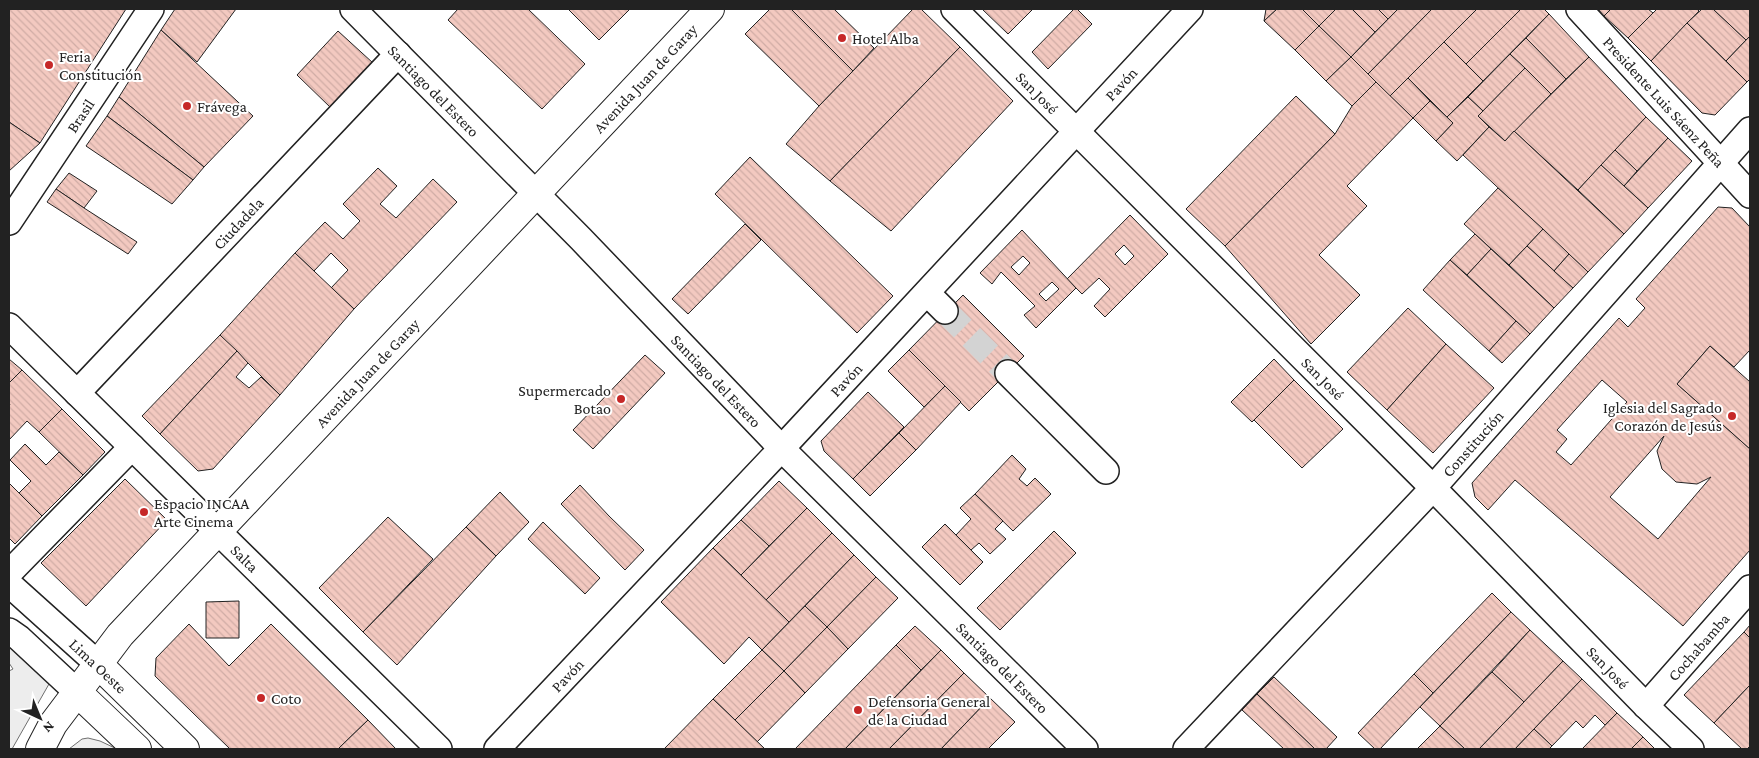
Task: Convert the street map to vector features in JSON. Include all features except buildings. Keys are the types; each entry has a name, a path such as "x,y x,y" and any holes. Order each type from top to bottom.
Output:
{"main road":[{"name":"Avenida Juan de Garay","path":"40,749 53,724 120,635 710,9"},
{"name":"Lima Oeste","path":"98,664 185,749"},
{"name":"Lima Oeste","path":"77,692 137,749"}],"street":[{"name":"Brasil","path":"9,222 151,9"},
{"name":"Santiago del Estero","path":"353,9 587,246 782,448 1085,749"},
{"name":"San José","path":"954,9 1433,488 1646,706 1692,749"},
{"name":"Pavón","path":"497,749 782,448 1190,9"},
{"name":"Presidente Luis Sáenz Peña","path":"1579,9 1750,195"},
{"name":"Ciudadela","path":"77,393 398,54"},
{"name":"Constitución","path":"1186,749 1433,488 1750,130"},
{"path":"927,293 945,311"},
{"name":"Salta","path":"9,326 439,749"},
{"path":"1008,373 1106,471"},
{"path":"9,573 132,447"},
{"name":"Lima Oeste","path":"9,584 98,664"},
{"name":"Cochabamba","path":"1646,706 1750,588"},
{"path":"9,631 77,692"}],"shaded area":[{"path":"9,643 49,684 12,749 9,749 9,671 13,669 9,663"},
{"path":"88,738 117,749 69,749 82,739"}],"tunnel":[{"path":"945,311 1008,373"}],"place":[{"name":"Hotel Alba","path":"842,38"},
{"name":"Feria Constitución","path":"49,65"},
{"name":"Frávega","path":"187,106"},
{"name":"Supermercado Botao","path":"621,399"},
{"name":"Iglesia del Sagrado Corazón de Jesús","path":"1732,416"},
{"name":"Espacio INCAA Arte Cinema","path":"144,512"},
{"name":"Coto","path":"261,698"},
{"name":"Defensoria General de la Ciudad","path":"858,710"}]}
